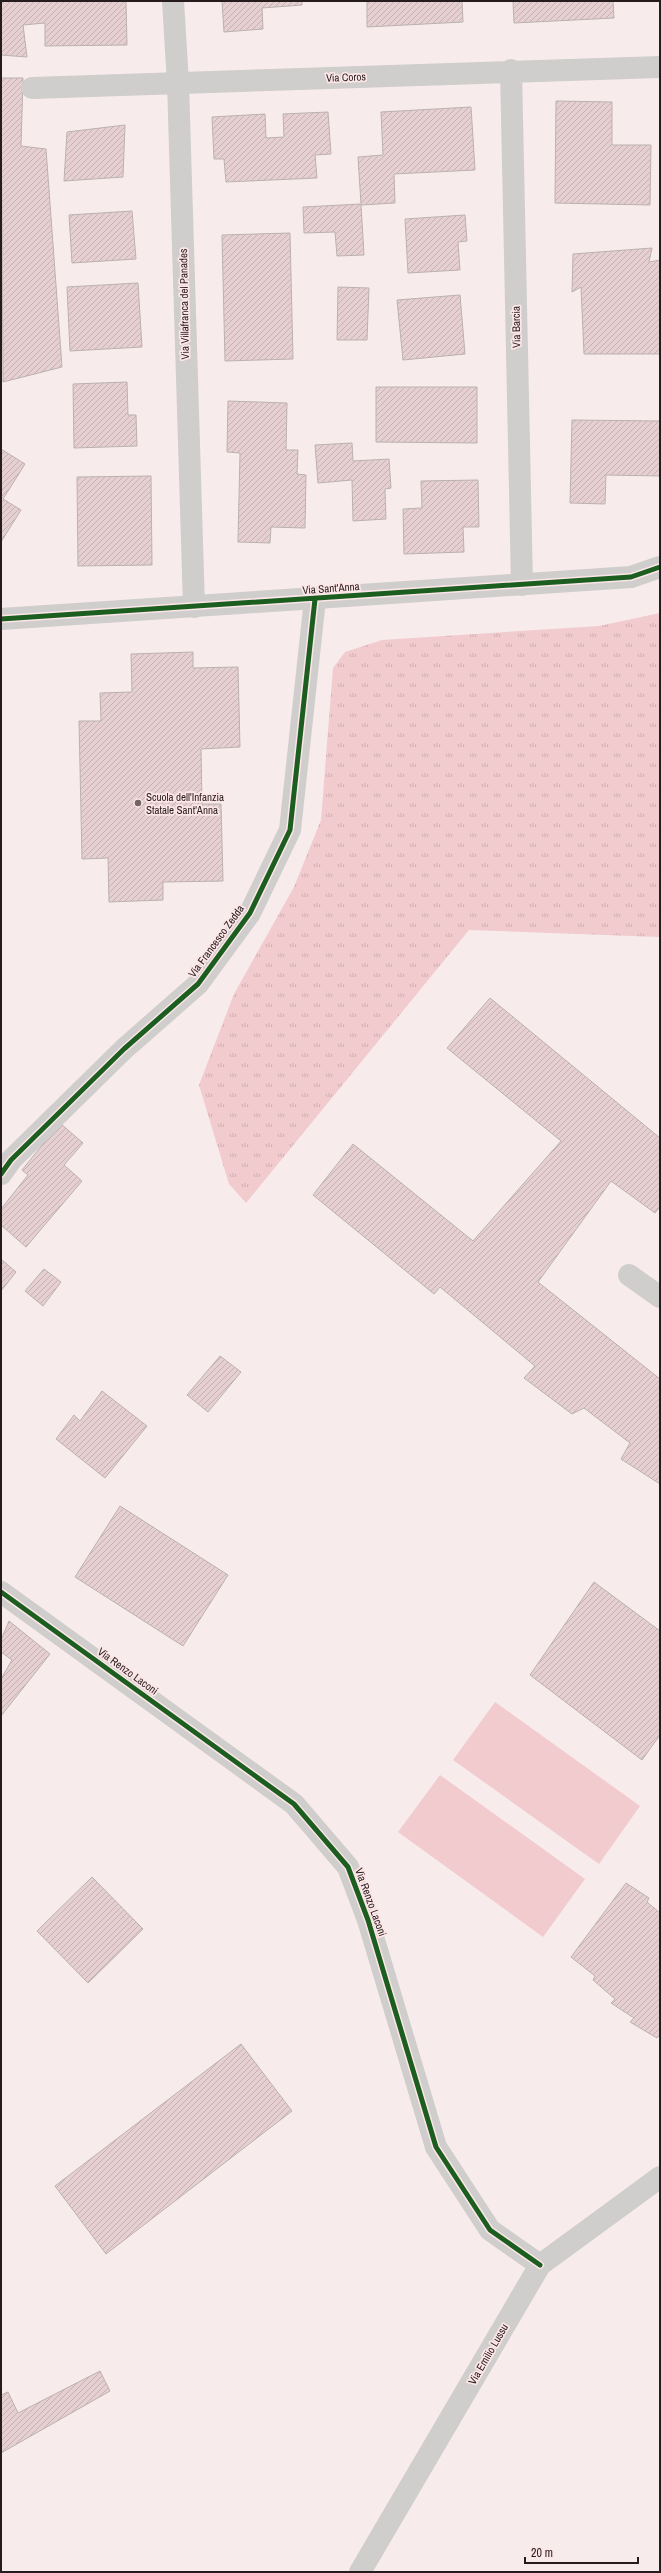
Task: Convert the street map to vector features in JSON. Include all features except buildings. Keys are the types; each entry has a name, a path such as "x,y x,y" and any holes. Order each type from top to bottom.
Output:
{"street":[{"name":"Via Villafranca del Panades","path":"173,1 178,83 194,607"},
{"name":"Via Coros","path":"32,88 511,70 660,67"},
{"name":"Via Barcia","path":"511,70 522,584"},
{"name":"Via Sant'Anna","path":"1,619 631,577 660,567"},
{"name":"Via Francesco Zedda","path":"1,1174 11,1160 124,1049 198,984 250,913 290,830 315,599"},
{"path":"629,1275 660,1297"},
{"name":"Via Renzo Laconi","path":"1,1592 294,1804 348,1867 368,1920 436,2147 490,2230 540,2265"},
{"name":"Via Emilio Lussu","path":"360,2572 540,2265 660,2177"}],"green space":[{"path":"660,613 660,937 469,930 246,1203 229,1184 199,1085 234,994 294,887 321,820 333,668 345,652 382,640 599,626"},
{"path":"495,1702 640,1806 599,1864 453,1760"},
{"path":"440,1775 585,1879 543,1937 398,1832"}],"cycle path":[{"path":"1,619 631,577 660,567"},
{"path":"1,1174 11,1160 124,1049 198,984 250,913 290,830 315,599"},
{"path":"1,1592 294,1804 348,1867 368,1920 436,2147 490,2230 540,2265"}],"place":[{"name":"Scuola dell'Infanzia Statale Sant'Anna","path":"138,803"}]}
